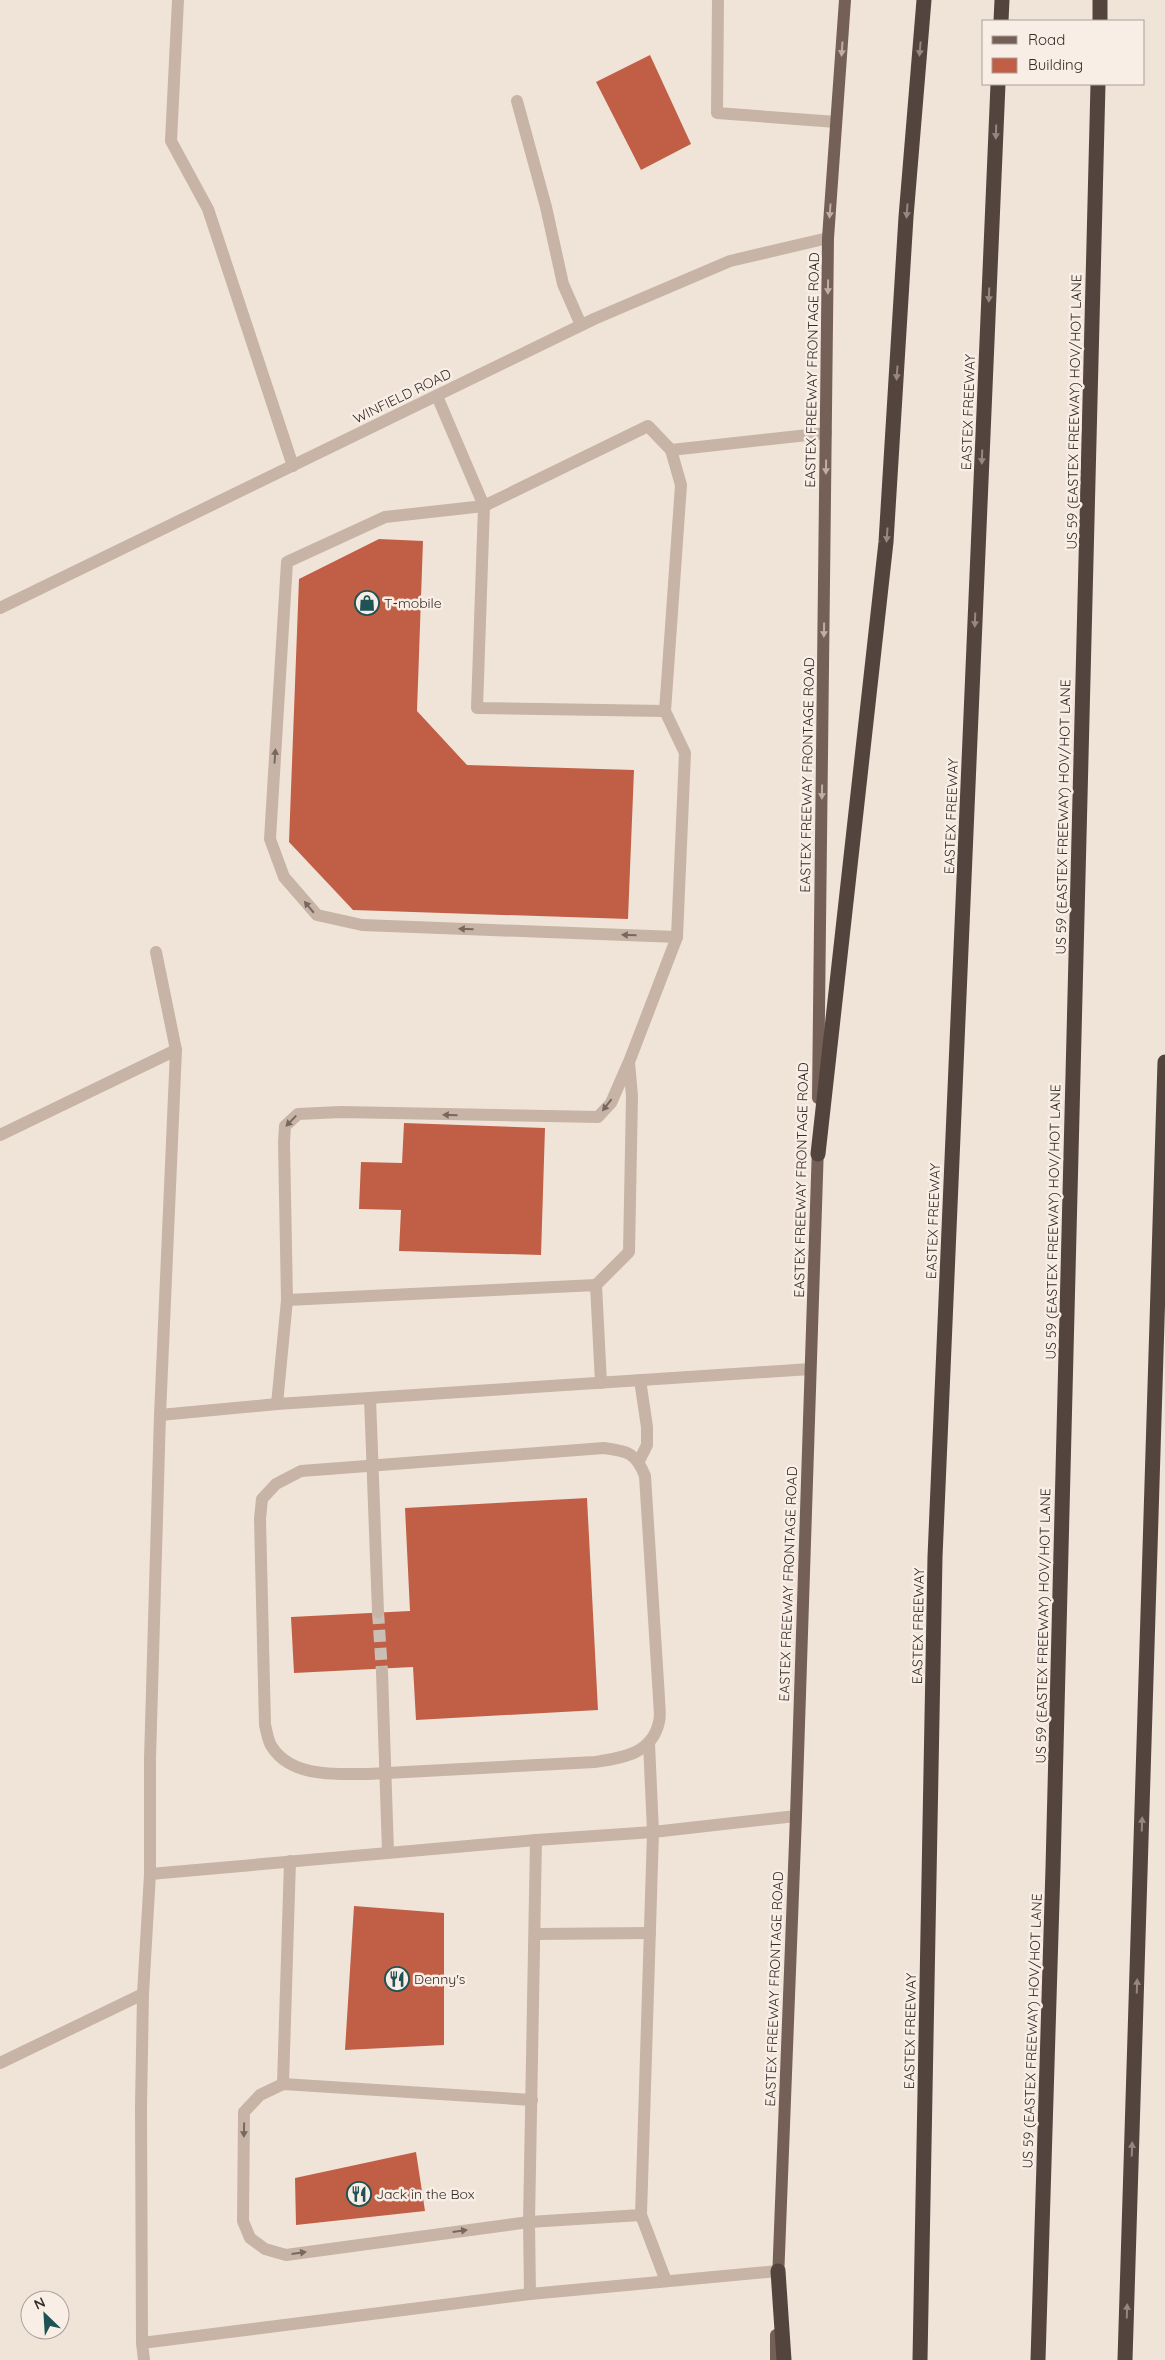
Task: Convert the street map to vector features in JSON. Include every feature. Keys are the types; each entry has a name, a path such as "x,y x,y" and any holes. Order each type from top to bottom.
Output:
{"highway":[{"path":"818,1154 886,542 906,218 924,0"},
{"path":"1001,20 1002,0"},
{"path":"1100,0 1100,20"},
{"name":"EASTEX FREEWAY","path":"920,2360 935,1556 998,85"},
{"name":"US 59 (EASTEX FREEWAY) HOV/HOT LANE","path":"1038,2360 1053,1878 1098,85"},
{"path":"1126,2360 1165,1062"},
{"path":"778,2271 784,2360"}],"main road":[{"name":"EASTEX FREEWAY FRONTAGE ROAD","path":"776,2360 818,1154 828,238 845,0"}],"street":[{"path":"178,0 171,141 208,209 292,466"},
{"path":"718,0 717,113 836,122"},
{"path":"517,102 546,206 563,284 581,325"},
{"name":"WINFIELD ROAD","path":"0,608 581,325 730,260 828,238"},
{"path":"437,396 484,506 477,708 665,711"},
{"path":"277,1404 287,1300 284,1142 286,1126 298,1114 341,1112 598,1117 611,1103 629,1062 677,937 685,752 665,711 681,485 671,450 648,426 484,506 385,517 287,562 270,839 284,877 316,916 362,925 677,937"},
{"path":"671,450 826,433"},
{"path":"144,2360 142,2343 141,2107 143,1994 150,1874 150,1759 160,1415 176,1050 156,952"},
{"path":"0,1135 176,1050"},
{"path":"287,1300 596,1285 629,1252 632,1096 629,1062"},
{"path":"596,1285 602,1383"},
{"path":"160,1415 277,1404 810,1369"},
{"path":"639,1461 647,1444 640,1380"},
{"path":"370,1398 378,1612"},
{"path":"649,1744 627,1757 595,1762 385,1774 334,1774 307,1770 284,1761 271,1747 265,1725 260,1519 262,1499 276,1484 301,1471 374,1467 604,1448 623,1450 639,1461 645,1476 659,1698 659,1722 649,1744 653,1832 641,2215 666,2281"},
{"path":"382,1672 388,1852"},
{"path":"150,1874 388,1852 653,1832 796,1816"},
{"path":"530,2294 529,2222 536,1934 536,1840"},
{"path":"282,2084 290,1861"},
{"path":"536,1934 650,1933"},
{"path":"0,2063 143,1994"},
{"path":"532,2100 282,2084 260,2095 244,2112 243,2221 250,2238 265,2249 286,2255 529,2222 641,2215"},
{"path":"142,2343 530,2294 778,2271"}],"building":[{"path":"650,55 691,144 641,170 596,82"},
{"path":"379,539 423,541 417,711 467,765 634,770 628,919 353,910 289,842 299,579"},
{"path":"404,1123 545,1128 541,1255 399,1251 401,1210 359,1209 361,1162 402,1163"},
{"path":"587,1498 598,1710 416,1720 413,1667 294,1673 291,1617 410,1611 405,1508"},
{"name":"Denny's","path":"354,1906 444,1913 444,2045 345,2050"},
{"name":"Jack in the Box","path":"416,2152 425,2211 296,2225 295,2178"}],"tunnel":[{"path":"378,1612 382,1672"}],"place":[{"name":"T-mobile","path":"367,603"},
{"name":"Denny's","path":"397,1979"},
{"name":"Jack in the Box","path":"359,2194"}]}
